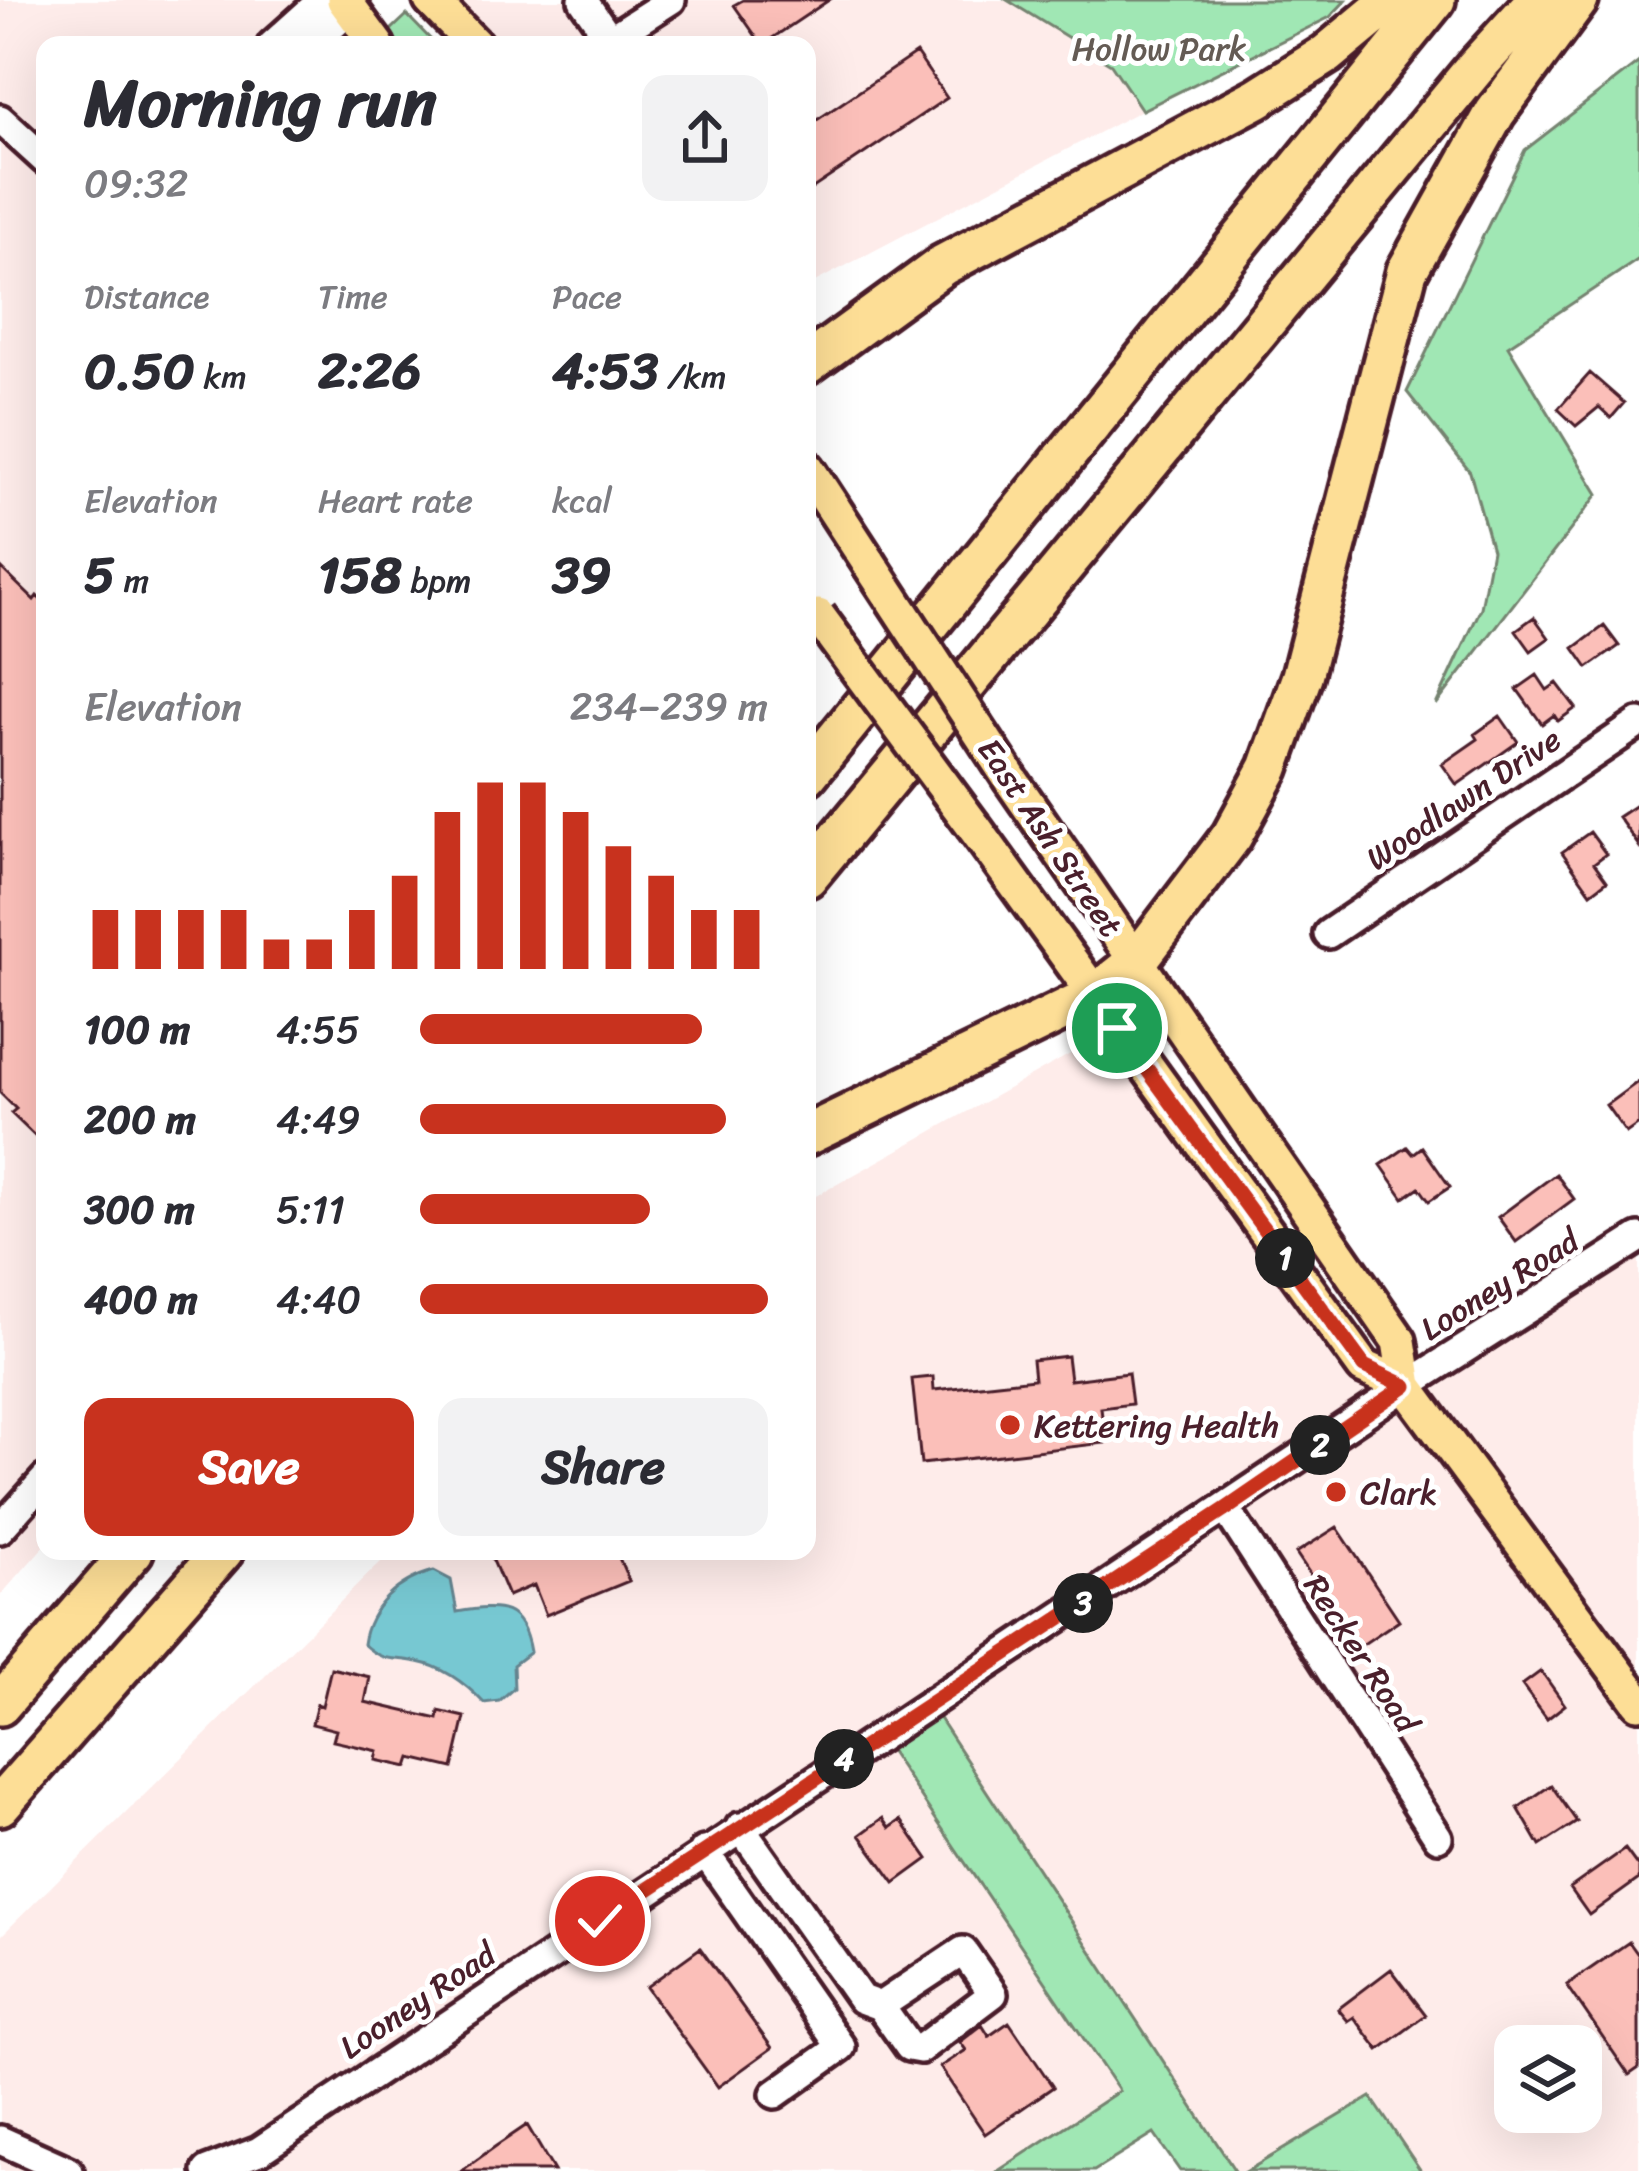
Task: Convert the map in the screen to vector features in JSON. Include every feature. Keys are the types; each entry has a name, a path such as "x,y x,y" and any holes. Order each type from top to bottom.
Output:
{"highway":[{"path":"816,357 943,265 1258,98 1327,54 1392,0"},
{"path":"816,764 1435,0"},
{"path":"816,866 1475,68 1537,0"},
{"path":"816,1131 1093,996 1137,962 1232,836 1269,769 1302,676 1407,271 1495,112 1578,0"},
{"path":"0,1705 125,1560"},
{"path":"0,1805 215,1560"},
{"path":"134,1652 237,1560"}],"main road":[{"path":"431,0 466,36"},
{"path":"342,2 370,36"},
{"name":"East Ash Street","path":"816,483 1010,780 1399,1341 1406,1386 1639,1702"},
{"name":"East Ash Street","path":"816,613 1364,1366 1406,1386"}],"street":[{"path":"583,0 608,36"},
{"path":"620,36 671,0"},
{"path":"287,36 342,2"},
{"path":"317,36 342,2"},
{"path":"0,119 36,152"},
{"name":"Woodlawn Drive","path":"1328,934 1639,723"},
{"name":"Looney Road","path":"207,2171 250,2161 740,1827 1406,1386 1639,1238"},
{"path":"0,1529 36,1489"},
{"name":"Recker Road","path":"1226,1509 1438,1837"},
{"path":"740,1827 862,1999 880,2006"},
{"path":"704,1851 841,2047 775,2094"},
{"path":"0,2140 69,2171"},
{"path":"0,2153 14,2171"}],"shaded area":[{"path":"0,0 350,0 372,36 36,36 36,1555 0,1596"},
{"path":"431,0 1007,0 1111,64 1142,110 816,281 816,36 466,36"},
{"path":"1117,1028 1364,1366 1406,1386 1639,1238 1639,2171 1421,2171 1370,2098 1247,2171 1235,2171 929,1703 880,1736 1120,2091 998,2171 0,2171 0,1937 383,1560 816,1560 816,1196"}],"green space":[{"name":"Hollow Park","path":"1007,0 1346,0 1330,17 1142,110 1111,64"},
{"path":"407,15 427,36 394,36 390,31"},
{"path":"1639,62 1639,259 1508,346 1598,494 1436,705 1481,608 1492,550 1470,472 1407,392 1525,150"},
{"path":"929,1703 1235,2171 1180,2171 1154,2134 1094,2171 998,2171 1119,2091 879,1735"},
{"path":"1371,2097 1421,2171 1247,2171"}],"water":[{"path":"434,1571 451,1580 457,1612 507,1611 521,1625 530,1652 513,1665 514,1688 499,1701 484,1703 437,1668 383,1657 363,1644 371,1618 387,1597"}],"building":[{"path":"743,0 829,0 775,36 756,36 734,5"},
{"path":"916,53 947,98 816,186 817,120"},
{"path":"1590,373 1624,403 1611,418 1599,407 1576,426 1558,409"},
{"path":"0,567 36,597 36,1137 11,1113 16,1109 0,1093"},
{"path":"1534,617 1549,638 1531,651 1516,630"},
{"path":"1604,626 1619,646 1588,668 1574,648"},
{"path":"1537,675 1547,690 1557,683 1576,708 1558,721 1554,715 1542,724 1517,689"},
{"path":"1500,716 1518,742 1457,785 1442,764 1478,739 1475,734"},
{"path":"1639,803 1639,846 1618,817"},
{"path":"1590,832 1606,854 1594,863 1607,881 1591,893 1562,852"},
{"path":"1639,1081 1639,1124 1626,1133 1606,1105"},
{"path":"1407,1147 1413,1154 1422,1147 1450,1187 1429,1201 1419,1187 1404,1198 1381,1165"},
{"path":"1556,1174 1574,1199 1516,1242 1498,1217"},
{"name":"Kettering Health","path":"1067,1356 1070,1380 1128,1373 1132,1404 1101,1408 1105,1443 921,1464 912,1379 933,1377 934,1390 1034,1379 1032,1360"},
{"path":"1337,1527 1399,1620 1359,1647 1296,1553"},
{"path":"493,1560 620,1560 629,1581 546,1615 534,1585 508,1596"},
{"path":"331,1668 370,1677 365,1702 438,1719 439,1711 465,1717 453,1768 411,1758 408,1767 376,1760 378,1751 333,1741 336,1730 312,1724 317,1704 322,1706"},
{"path":"1541,1671 1565,1705 1547,1719 1522,1685"},
{"path":"1551,1785 1577,1822 1540,1846 1518,1808"},
{"path":"883,1818 890,1828 901,1820 928,1859 895,1883 860,1835"},
{"path":"1625,1849 1639,1868 1639,1879 1589,1915 1570,1888"},
{"path":"1629,1942 1639,1956 1639,2068 1629,2075 1602,2036 1602,2025 1595,2025 1567,1985"},
{"path":"700,1948 772,2048 718,2087 646,1987"},
{"path":"1391,1969 1426,2015 1379,2050 1354,2017 1348,2021 1338,2009"},
{"path":"1009,2022 1053,2087 985,2134 940,2067 966,2050 960,2042 982,2025 989,2036"},
{"path":"527,2125 554,2171 461,2171 496,2146"}],"place":[{"name":"Kettering Health","path":"1010,1425"},
{"name":"Clark","path":"1336,1492"}],"route":[{"path":"600,1921 1406,1386 1364,1366 1117,1028"}]}
